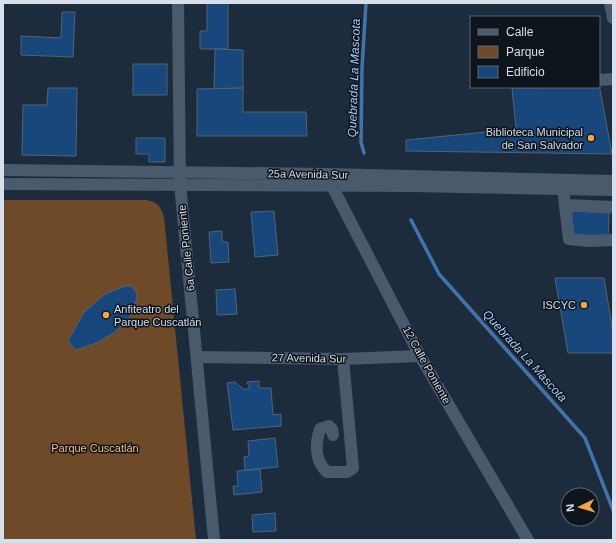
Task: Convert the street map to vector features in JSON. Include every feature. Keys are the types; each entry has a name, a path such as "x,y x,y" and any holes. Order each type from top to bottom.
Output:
{"street":[{"name":"6a Calle Poniente","path":"178,3 180,179 214,540"},
{"path":"610,3 613,18"},
{"path":"600,80 613,79"},
{"name":"25a Avenida Sur","path":"3,170 332,186 613,190"},
{"name":"25a Avenida Sur","path":"3,184 326,174 613,181"},
{"name":"12 Calle Poniente","path":"332,186 420,356 528,540"},
{"path":"563,189 569,239 613,240"},
{"path":"565,205 613,207"},
{"name":"27 Avenida Sur","path":"197,357 343,359 420,356"},
{"path":"333,435 332,429 329,426 324,426 320,429 317,437 320,466 327,472 347,472 353,468 343,359"}],"green space":[{"name":"Parque Cuscatlán","path":"3,200 147,200 156,204 161,210 164,217 196,540 3,540"}],"building":[{"path":"207,3 228,3 228,49 200,49 200,31 207,31"},
{"path":"62,12 75,12 73,57 21,55 21,36 61,38"},
{"path":"215,49 243,50 243,88 214,89"},
{"path":"133,64 167,64 167,95 133,95"},
{"path":"48,88 77,88 76,156 22,155 23,105 47,105"},
{"path":"243,88 243,112 306,112 307,136 197,136 197,89"},
{"path":"512,88 600,88 612,154 406,151 406,140 516,129"},
{"path":"136,138 165,138 165,162 149,162 149,154 136,154"},
{"path":"274,211 278,255 255,257 251,212"},
{"path":"572,211 609,213 608,238 571,236"},
{"path":"222,231 222,242 228,242 229,262 211,263 209,232"},
{"name":"ISCYC","path":"555,278 604,278 613,332 613,353 568,353"},
{"name":"Anfiteatro del Parque Cuscatlán","path":"125,286 131,286 137,293 135,307 129,318 114,333 94,344 76,350 68,341 84,312 105,294"},
{"path":"235,289 237,314 217,315 216,290"},
{"path":"259,381 259,388 271,388 273,415 281,414 281,426 233,430 227,383 235,382 243,389 250,389 247,382"},
{"path":"275,438 278,467 245,470 244,457 249,456 248,441"},
{"path":"260,469 262,492 234,495 233,486 238,486 237,471"},
{"path":"275,513 276,531 253,532 252,515"}],"waterway":[{"name":"Quebrada La Mascota","path":"364,153 361,142 362,68 366,3"},
{"name":"Quebrada La Mascota","path":"411,220 439,274 585,438 613,510"}],"place":[{"name":"Biblioteca Municipal de San Salvador","path":"591,138"},
{"name":"ISCYC","path":"584,305"},
{"name":"Anfiteatro del Parque Cuscatlán","path":"106,315"}]}
